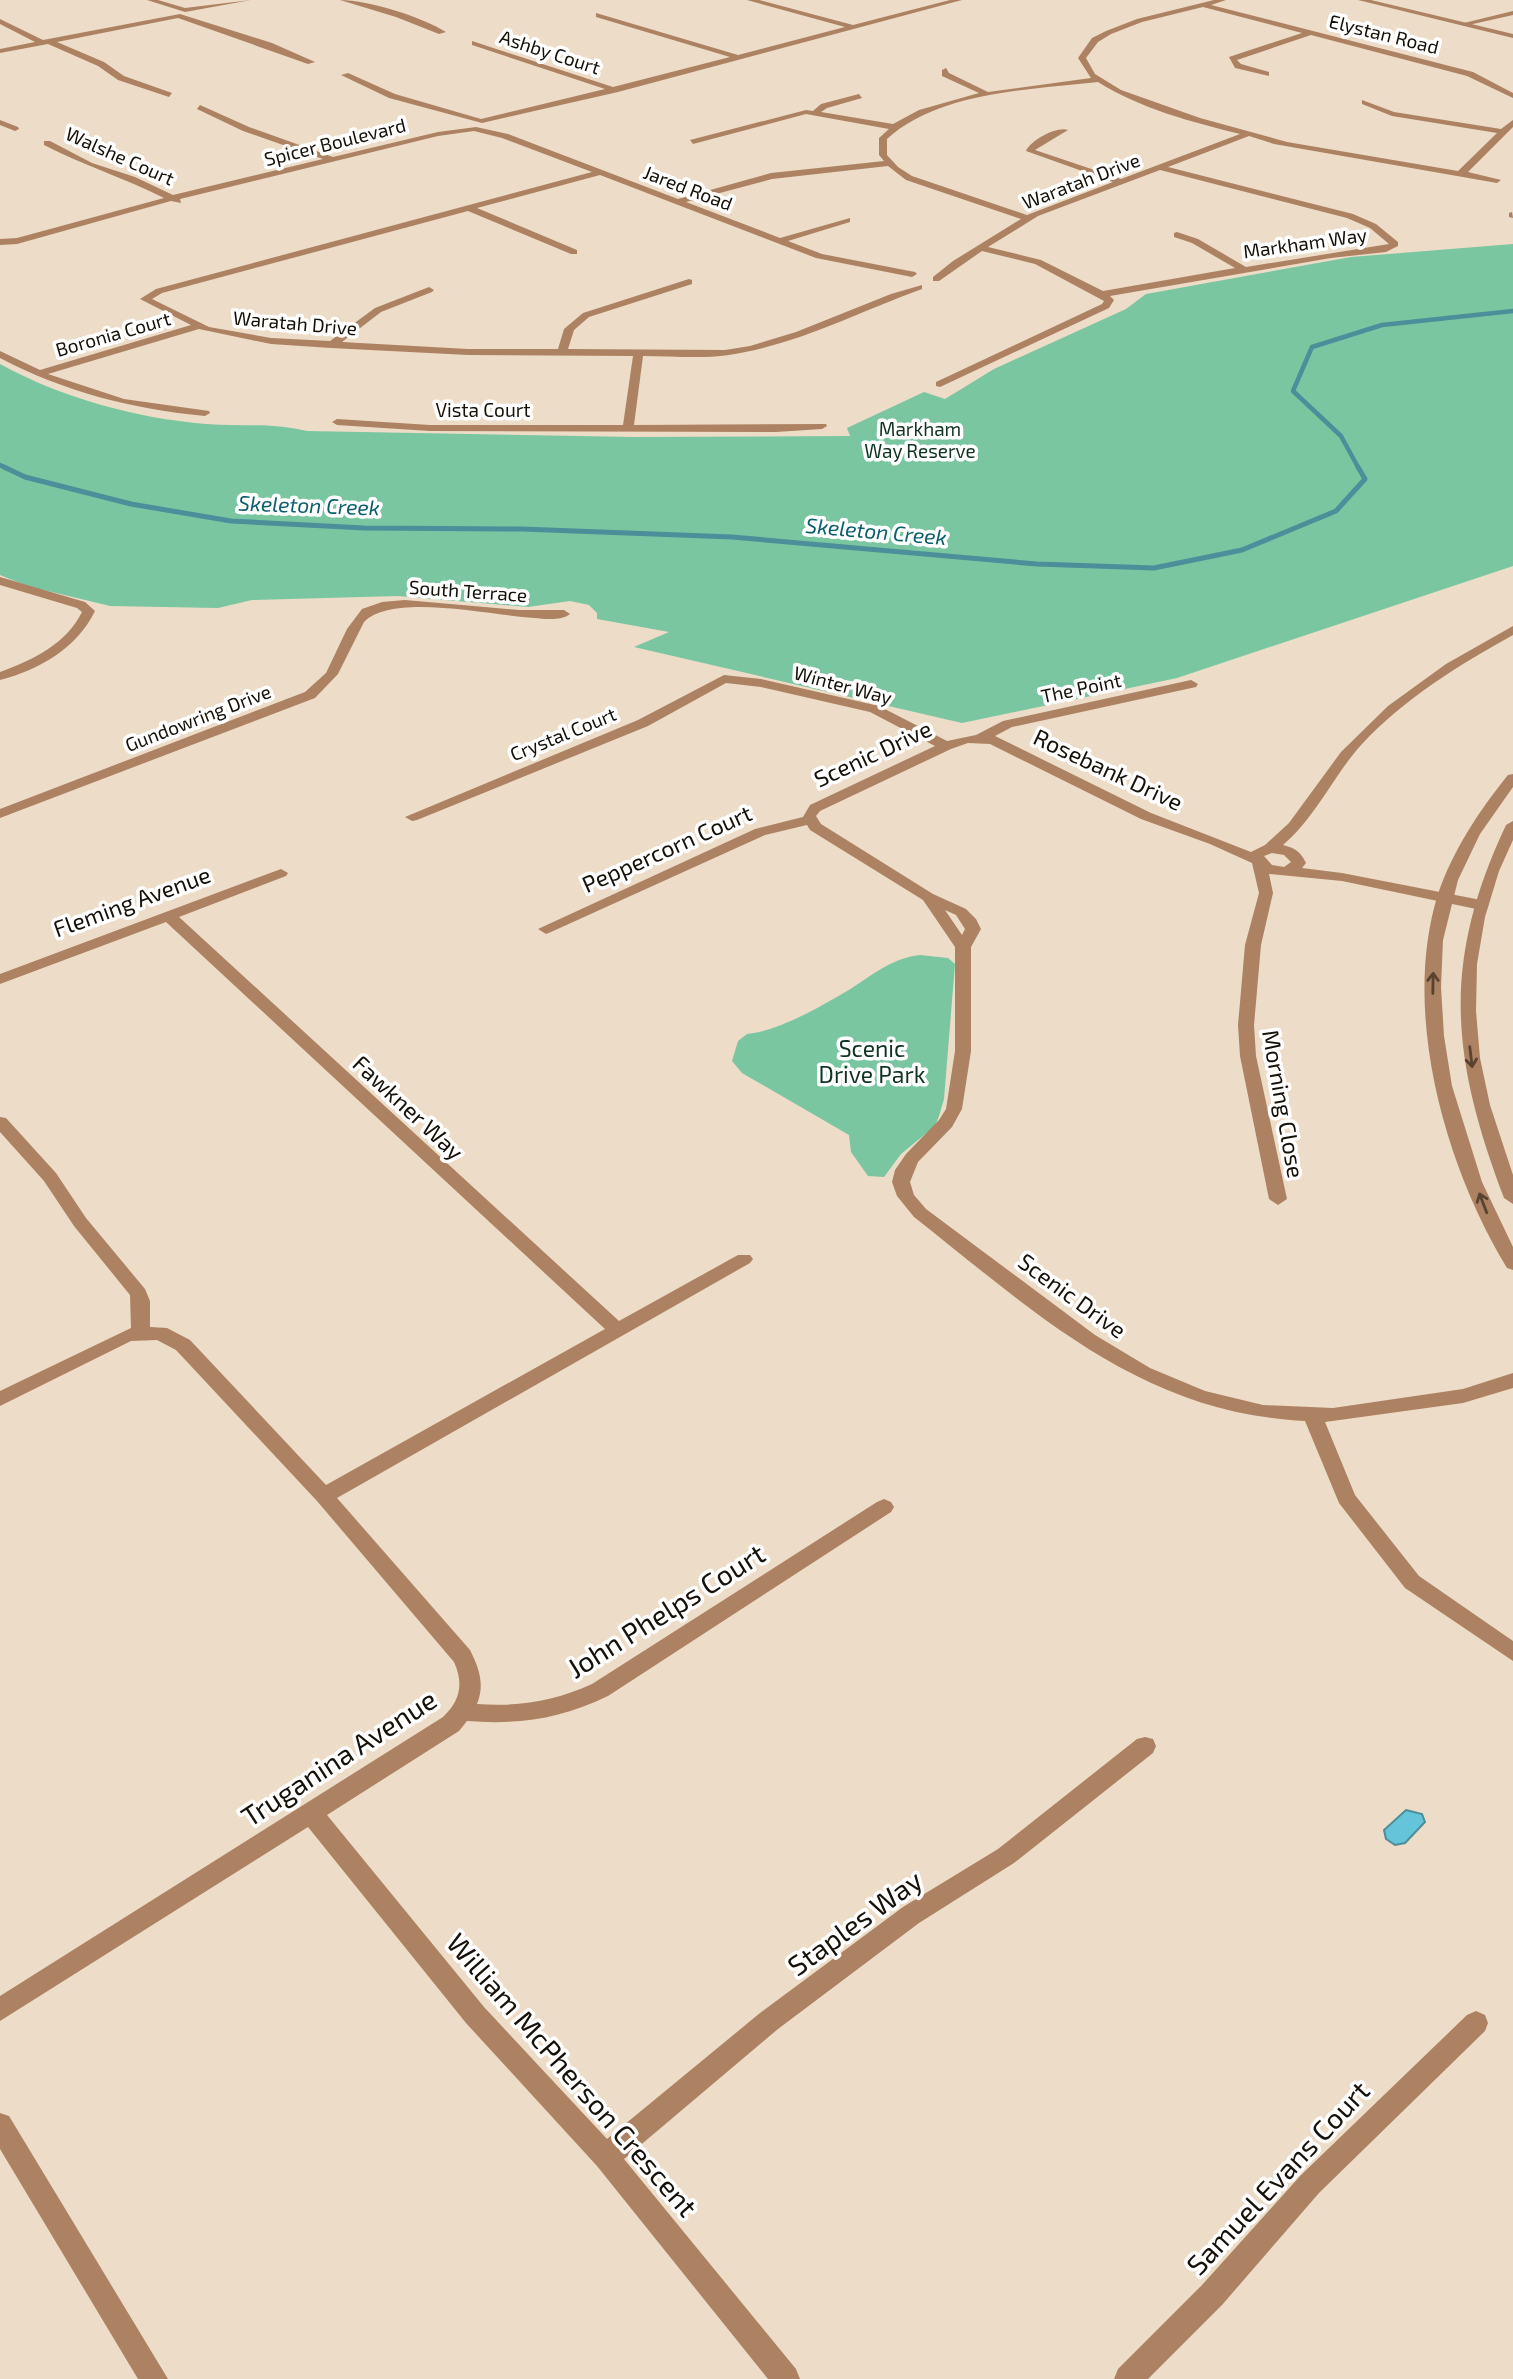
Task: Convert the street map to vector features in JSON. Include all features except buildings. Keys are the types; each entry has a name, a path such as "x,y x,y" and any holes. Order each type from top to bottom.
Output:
{"street":[{"path":"151,0 311,62"},
{"path":"0,51 247,0"},
{"path":"344,0 399,15 442,32"},
{"path":"553,0 565,4"},
{"path":"751,0 856,28"},
{"name":"Spicer Boulevard","path":"2,242 477,125 962,0"},
{"path":"1222,0 1122,28 1097,39 1086,49 1082,60 1087,71 1097,80 1141,101 1286,144 1409,166 1462,171 1501,180"},
{"path":"1362,0 1513,36"},
{"name":"Elystan Road","path":"1202,5 1470,74 1513,96"},
{"path":"1464,24 1513,13"},
{"path":"599,15 738,57"},
{"path":"1475,27 1491,19"},
{"path":"0,21 101,64 121,78 169,95"},
{"path":"1266,74 1238,66 1232,59 1311,33"},
{"name":"Ashby Court","path":"475,43 614,90"},
{"path":"946,70 945,74 951,79 989,95"},
{"path":"345,75 392,96 477,125"},
{"path":"1028,218 928,186 888,163 881,151 881,143 894,127 923,112 989,95 1097,80"},
{"path":"816,112 824,106 859,96"},
{"path":"1364,102 1392,114 1504,132"},
{"path":"200,107 246,129 334,160"},
{"path":"693,142 795,114 816,112 894,127"},
{"path":"448,114 477,125"},
{"path":"0,121 15,129"},
{"path":"1462,171 1513,122"},
{"name":"Jared Road","path":"477,125 505,136"},
{"name":"Jared Road","path":"477,125 779,241 919,287"},
{"path":"1064,130 1032,145 1030,150 1123,182"},
{"name":"Waratah Drive","path":"883,299 903,276 923,275 956,263 1028,218 1253,135"},
{"name":"Walshe Court","path":"47,143 89,165 132,179 175,200"},
{"path":"677,202 771,176 888,163"},
{"name":"Markham Way","path":"1101,293 1386,249 1395,244 1373,226 1350,216 1161,168"},
{"name":"Waratah Drive","path":"595,171 146,296 148,301 199,327 238,338 468,352 724,353 758,349 791,339 883,299 933,285 923,275"},
{"path":"467,206 574,251"},
{"path":"779,241 847,220"},
{"path":"1177,235 1195,241 1244,270"},
{"path":"940,384 1106,306 1110,300 1038,262 980,248"},
{"name":"Waratah Drive","path":"923,275 956,263"},
{"name":"Jared Road","path":"861,266 923,275"},
{"path":"562,353 569,329 586,315 689,282"},
{"path":"331,345 378,310 429,290"},
{"name":"Boronia Court","path":"37,374 199,327"},
{"name":"Boronia Court","path":"0,354 75,390 122,402 205,413"},
{"path":"628,429 638,354"},
{"name":"Vista Court","path":"337,422 430,428 776,429 822,426"},
{"path":"0,581 88,609 84,621 48,657 0,676"},
{"name":"South Terrace","path":"370,610 393,605 564,614"},
{"name":"Gundowring Drive","path":"0,814 310,695 330,679 360,619 370,610"},
{"path":"1262,856 1292,830 1339,763 1385,716 1412,692 1460,659 1513,630"},
{"name":"Winter Way","path":"724,679 761,683 874,709 946,746"},
{"name":"Crystal Court","path":"412,817 643,723 724,679"},
{"name":"The Point","path":"981,738 1008,724 1191,684"},
{"name":"Scenic Drive","path":"981,738 946,746 820,804 809,820 820,831 928,897 964,947 960,1079 954,1109 946,1124 906,1163 901,1183 906,1198 920,1213 1080,1334 1144,1375 1189,1395 1238,1408 1312,1417 1388,1410 1507,1385"},
{"name":"Rosebank Drive","path":"981,738 993,740 1146,816 1262,856"},
{"path":"1513,778 1469,838 1444,898 1434,955 1433,986 1435,1036 1445,1092 1492,1224 1513,1264"},
{"name":"Peppercorn Court","path":"546,929 760,832 809,820"},
{"path":"1513,825 1495,863 1481,905 1470,952 1467,1029 1480,1102 1495,1156 1513,1198"},
{"path":"1292,830 1292,863"},
{"path":"1262,856 1342,877 1481,905"},
{"path":"1262,856 1271,870 1292,863"},
{"name":"Morning Close","path":"1262,856 1266,893 1253,945 1245,1025 1248,1056 1278,1199"},
{"name":"Morning Close","path":"1266,893 1292,863"},
{"name":"Fleming Avenue","path":"0,979 70,950 170,917 281,873"},
{"name":"Fawkner Way","path":"170,917 617,1330"},
{"path":"0,1122 50,1177 80,1222 138,1293 141,1301 140,1332 117,1339 0,1399"},
{"path":"324,1496 744,1259"},
{"name":"Truganina Avenue","path":"0,2010 451,1724 464,1712 472,1684 470,1670 462,1656 324,1496 183,1345 160,1333 140,1332"},
{"path":"1312,1417 1346,1498 1412,1582 1513,1652"},
{"name":"John Phelps Court","path":"464,1712 506,1716 533,1715 572,1705 612,1683 884,1507"},
{"name":"Staples Way","path":"606,2157 769,2021 911,1915 1006,1856 1145,1746"},
{"name":"William McPherson Crescent","path":"311,1813 475,2015 606,2157 786,2379"},
{"name":"Samuel Evans Court","path":"1128,2379 1212,2295 1310,2184 1476,2023"},
{"path":"0,2124 154,2379"}],"green space":[{"name":"Markham Way Reserve","path":"1513,244 1513,566 1177,678 962,723 634,647 669,632 597,619 597,613 589,605 570,601 528,607 398,596 252,600 218,608 110,606 27,586 0,575 0,364 48,387 100,404 153,417 206,424 268,426 307,431 634,437 850,436 847,428 924,392 945,399 994,369 1126,309 1146,294 1351,257"},
{"name":"Scenic Drive Park","path":"920,955 948,958 955,964 944,1099 935,1126 901,1154 884,1177 868,1176 851,1152 849,1135 742,1073 732,1061 738,1041 747,1034 771,1029 798,1017 837,997 882,968"}],"water":[{"path":"1406,1810 1422,1814 1425,1822 1405,1843 1395,1845 1386,1839 1384,1830"}],"waterway":[{"name":"Skeleton Creek","path":"1359,469 1341,436 1293,391 1312,347 1382,325 1513,311"},
{"name":"Skeleton Creek","path":"0,465 4,467"},
{"name":"Skeleton Creek","path":"4,467 25,477 131,504 231,521 364,528 522,529 732,537 1037,564 1154,568 1242,550 1336,511 1365,479 1358,467"},
{"name":"Skeleton Creek","path":"4,467 8,469"}]}
